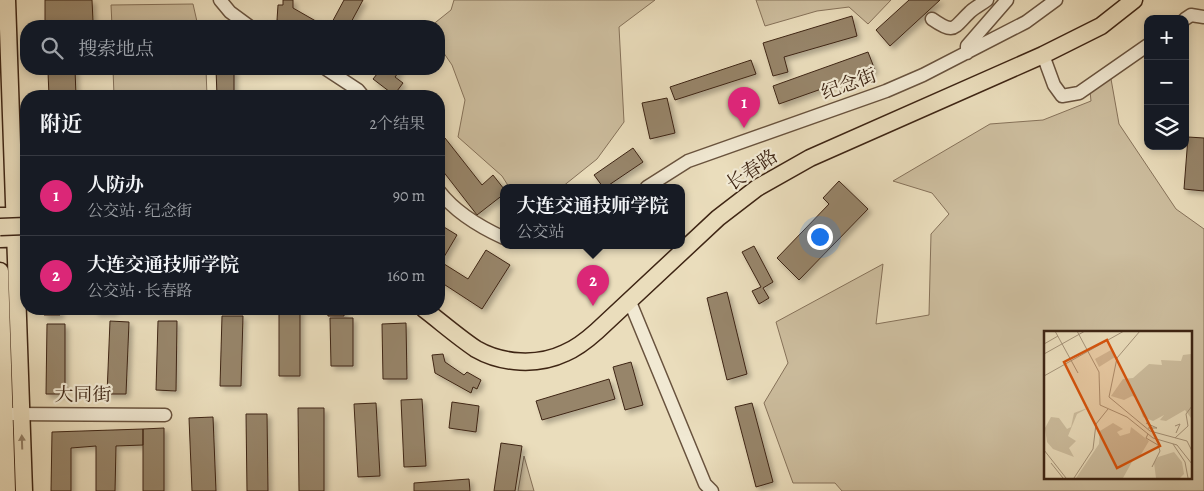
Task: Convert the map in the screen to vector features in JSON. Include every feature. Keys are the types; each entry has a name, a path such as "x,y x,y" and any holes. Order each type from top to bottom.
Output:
{"main road":[{"path":"6,0 17,218 14,239 24,491"},
{"name":"长春路","path":"432,315 476,349 496,358 536,362 566,353 583,343 630,302 718,218 757,188 786,170 842,143 1043,55 1101,26 1134,0"},
{"path":"0,227 17,218"},
{"path":"0,270 5,399 2,414 7,491"}],"street":[{"path":"220,0 230,12 241,20"},
{"path":"932,18 944,28 958,26 971,11 987,0"},
{"path":"967,53 968,46 1007,0"},
{"name":"纪念街","path":"652,184 688,161 886,91 967,53 1026,22 1056,0"},
{"path":"1189,16 1204,17"},
{"path":"1043,55 1054,85 1062,96 1079,93 1144,48"},
{"path":"335,75 358,90"},
{"path":"445,200 448,204 488,231 500,236"},
{"path":"630,302 705,484 712,491"},
{"name":"大同街","path":"2,414 165,415"}],"shaded area":[{"path":"454,0 655,0 619,27 624,122 597,159 566,184 507,184 502,176 458,137 465,100 452,65 445,55 445,20 438,20 451,10"},
{"path":"756,0 891,0 868,24 849,7 817,11 765,26"},
{"path":"193,4 197,20 112,20 111,5"},
{"path":"113,75 206,75 207,90 114,90"},
{"path":"1111,79 1119,124 1176,209 1204,229 1204,491 842,491 835,483 793,483 764,403 788,363 776,322 883,264 876,324 929,315 931,234 949,214 932,193 893,181 990,124 1043,120 1091,101 1090,91"},
{"path":"524,456 534,491 518,491"}],"building":[{"path":"45,0 92,0 93,20 45,20"},
{"path":"283,0 293,0 293,8 314,20 277,20 278,5 283,5"},
{"path":"344,0 363,0 352,20 333,20"},
{"path":"909,0 940,0 890,46 876,30"},
{"path":"852,16 857,36 784,57 788,72 773,76 763,43"},
{"path":"868,52 875,70 779,104 773,86"},
{"path":"751,60 756,74 675,100 670,87"},
{"path":"48,75 75,75 76,90 49,90"},
{"path":"216,75 234,75 234,90 217,90"},
{"path":"376,75 396,75 395,77 403,83 398,90 387,90 373,79"},
{"path":"667,98 675,133 650,139 642,103"},
{"path":"1189,137 1204,138 1204,191 1184,189"},
{"path":"445,138 482,185 493,175 500,184 500,197 477,215 445,174"},
{"path":"633,148 643,162 610,184 601,184 594,175"},
{"path":"839,181 868,209 799,280 777,258 829,204 823,198"},
{"path":"445,228 457,235 445,255"},
{"path":"754,246 773,282 763,288 769,298 759,304 752,291 761,287 742,252"},
{"path":"486,250 510,265 482,309 445,285 445,265 468,279"},
{"path":"727,292 747,374 727,380 707,298"},
{"path":"279,315 300,315 300,376 279,376"},
{"path":"328,315 344,315 344,316"},
{"path":"222,316 243,316 241,386 220,386"},
{"path":"330,318 353,318 353,366 331,366"},
{"path":"110,321 129,322 126,394 107,394"},
{"path":"158,321 177,321 176,391 156,390"},
{"path":"406,323 407,379 383,379 382,324"},
{"path":"47,324 65,324 65,394 46,394"},
{"path":"443,354 445,362 464,375 467,372 481,380 477,389 473,387 471,393 435,373 432,355"},
{"path":"631,362 643,405 625,410 613,367"},
{"path":"609,379 615,399 542,420 536,401"},
{"path":"422,399 426,466 404,467 401,400"},
{"path":"452,402 479,406 476,432 449,428"},
{"path":"376,403 380,476 358,477 354,404"},
{"path":"752,403 773,482 756,487 735,407"},
{"path":"298,408 324,408 324,491 299,491"},
{"path":"246,414 267,414 268,491 247,491"},
{"path":"213,417 216,491 192,491 189,418"},
{"path":"164,428 164,491 143,491 143,429"},
{"path":"143,429 143,445 116,446 115,491 96,491 96,446 71,448 71,491 51,491 52,432"},
{"path":"501,443 522,446 515,491 494,491"},
{"path":"469,479 470,491 414,491 414,483"}],"place":[{"name":"人防办","path":"744,128"},
{"name":"大连交通技师学院","path":"593,306"}]}
